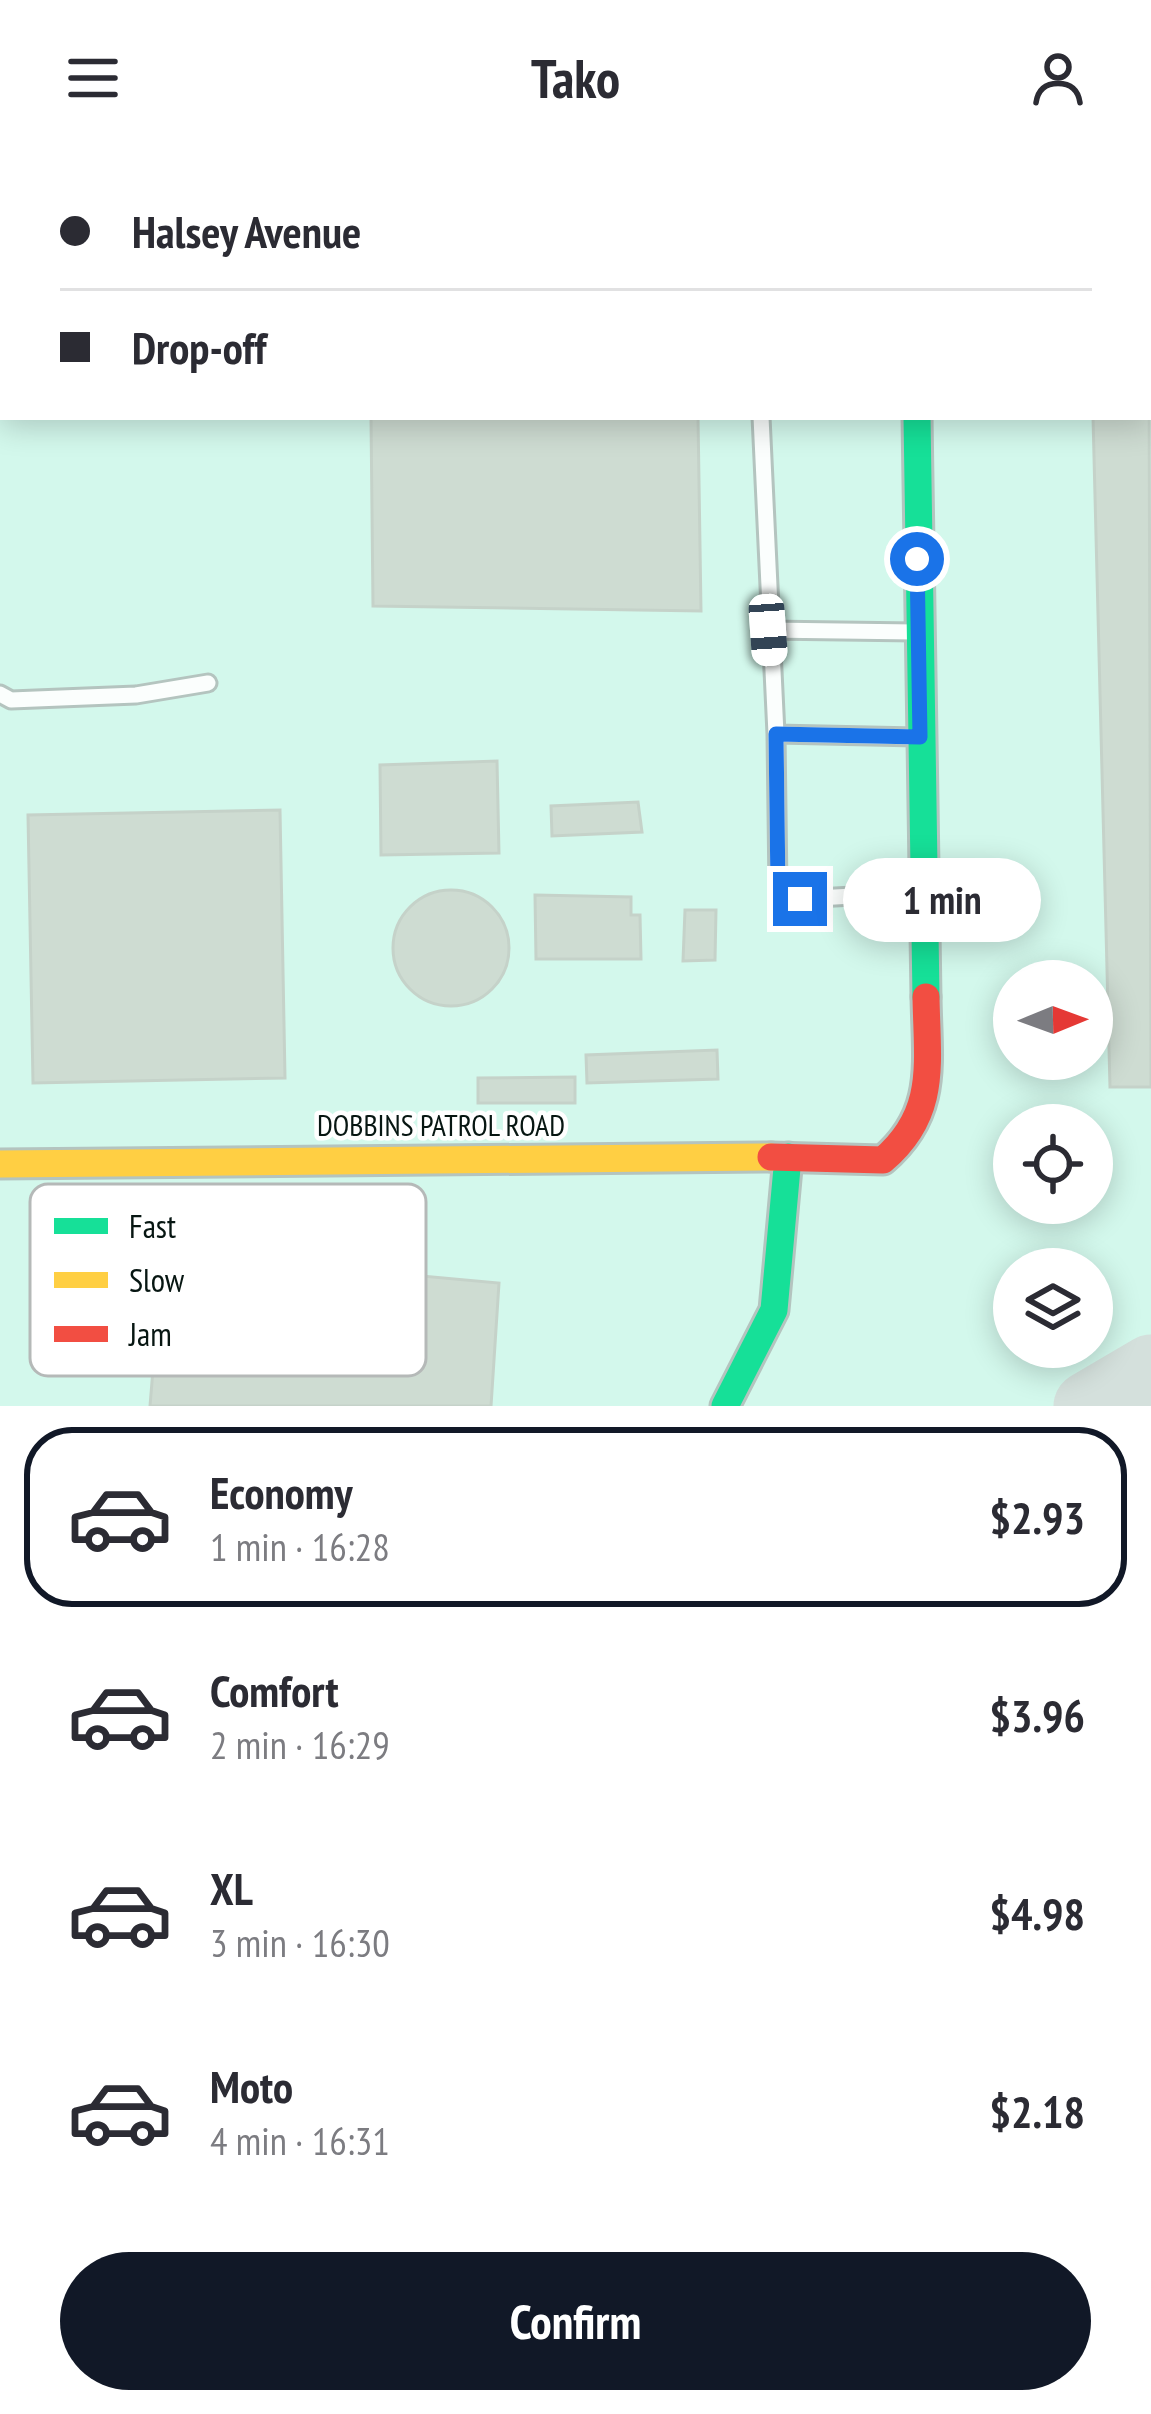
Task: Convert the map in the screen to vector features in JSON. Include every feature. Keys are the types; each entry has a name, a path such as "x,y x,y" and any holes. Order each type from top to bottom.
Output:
{"street":[{"path":"912,420 922,892"},
{"name":"DOBBINS PATROL ROAD","path":"0,1164 883,1160 913,1135 923,1110 927,1076 922,892"},
{"path":"725,1406 773,1310 788,1157"}],"lane":[{"path":"760,420 776,734 778,889 800,899 922,892"},
{"path":"768,630 919,632"},
{"path":"0,694 11,700 136,695 208,683"},
{"path":"776,734 920,737"}],"shaded area":[{"path":"0,420 1151,420 1151,1406 0,1406"}],"building":[{"path":"371,420 698,420 701,611 373,606"},
{"path":"1093,420 1149,420 1151,1087 1110,1087 1113,960 1107,960"},
{"path":"497,761 499,853 381,855 380,765"},
{"path":"638,802 642,832 552,836 551,806"},
{"path":"280,810 285,1078 33,1083 28,815"},
{"path":"451,890 473,894 492,907 505,926 509,948 505,970 492,989 473,1002 451,1006 429,1002 410,989 397,970 393,948 397,926 410,907 429,894"},
{"path":"535,895 631,897 631,915 640,915 641,959 536,959"},
{"path":"685,910 716,910 715,960 683,961"},
{"path":"717,1050 718,1079 587,1083 586,1055"},
{"path":"575,1077 575,1103 478,1103 478,1078"},
{"path":"426,1276 499,1283 491,1406 150,1406 152,1376 426,1376"}],"taxiway":[{"path":"1088,1406 1151,1369"}],"traffic: fast":[{"path":"917,420 926,997"},
{"path":"725,1406 774,1310 788,1157"}],"traffic: slow":[{"path":"0,1164 771,1157"}],"traffic: jam":[{"path":"771,1157 883,1160 901,1142 913,1124 925,1086 926,997"}],"route":[{"path":"800,899 778,889 776,734 920,737 917,559"}]}
